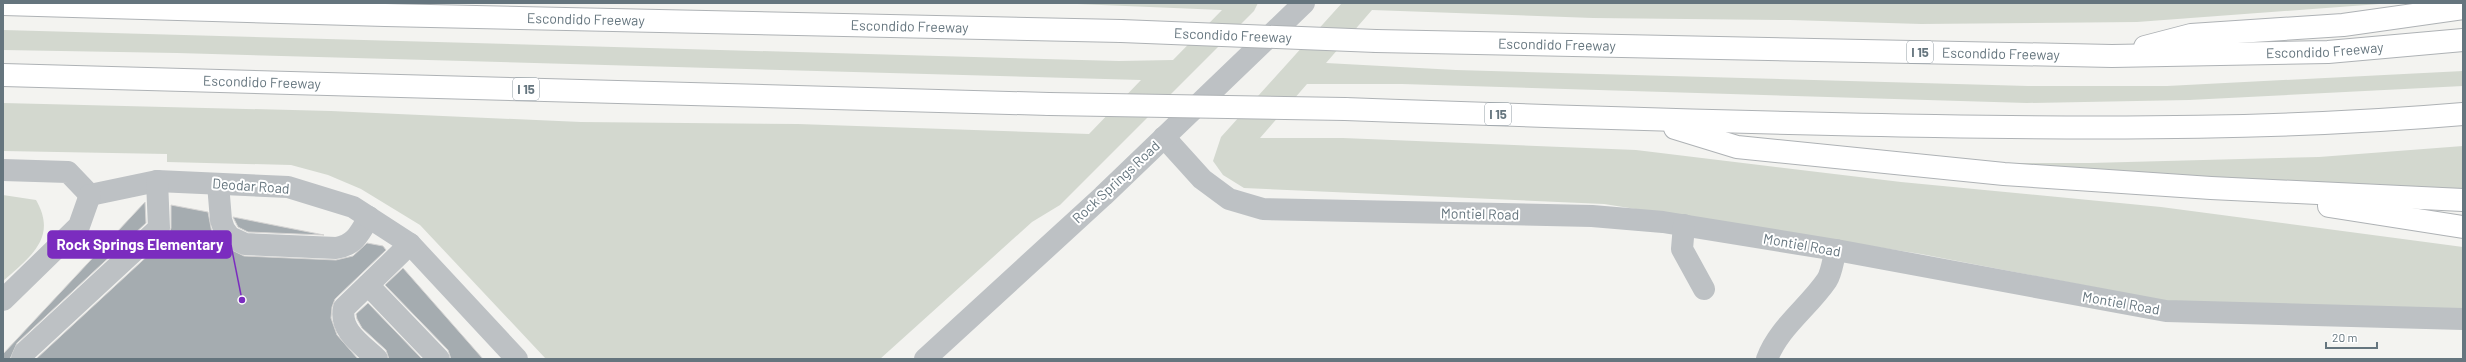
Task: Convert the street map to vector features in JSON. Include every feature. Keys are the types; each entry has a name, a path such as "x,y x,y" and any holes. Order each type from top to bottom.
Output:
{"highway":[{"name":"Escondido Freeway","path":"3,4 401,16 1121,31 1376,41 2112,56 2328,52 2463,40"},
{"path":"2112,56 2191,35 2343,25 2463,8"},
{"name":"Escondido Freeway","path":"3,75 1049,104 1345,109 1650,120 2099,129 2192,128 2463,114"},
{"path":"1650,120 1737,147 2004,174 2211,188 2463,200"},
{"path":"2211,188 2463,226"}],"street":[{"name":"Rock Springs Road","path":"925,359 1164,137 1304,3"},
{"name":"Montiel Road","path":"1164,137 1202,180 1229,199 1263,209 1592,216 1684,225 1836,250 2166,311 2463,319"},
{"path":"3,170 68,172 90,195 79,226 3,300"},
{"path":"22,359 25,352 159,228 157,181"},
{"name":"Deodar Road","path":"90,195 157,181 288,187 353,207 410,244 517,359"},
{"path":"218,184 224,229 230,238 245,244 336,248 348,246 358,237 369,217"},
{"path":"1684,225 1682,249 1704,289"},
{"path":"377,359 344,327 341,319 344,308 410,244"},
{"path":"1767,359 1771,349 1785,328 1828,279 1836,250"},
{"path":"368,285 439,359"}],"shaded area":[{"path":"1053,3 1258,3 1254,11 1060,205 1032,222 880,359 546,359 420,225 361,189 328,175 291,165 167,162 167,154 3,151 3,103 331,111 581,122 798,124 1089,134 1141,80 177,53 3,50 3,30 1119,61 1173,60 1222,10"},
{"path":"1342,3 2393,3 2137,22 1921,24 1790,20 1593,18 1372,10 1326,63 1456,70 2028,86 2167,86 2463,71 2463,86 2189,100 2027,103 1402,84 1307,84 1260,138 1343,138 1636,150 1901,182 2161,207 2463,247 2463,309 2166,301 1921,254 1604,204 1244,188 1223,175 1213,161 1221,137"},
{"path":"2463,146 2463,194 1993,163 2090,163 2319,157"},
{"path":"3,195 36,200 42,213 44,225 38,246 23,264 3,281"}],"building":[{"path":"145,202 146,223 17,343 10,359 3,359 3,354"},
{"path":"171,205 208,212 212,233 220,244 244,256 336,260 353,256 367,243 383,246 386,250 335,299 332,307 331,318 337,335 358,359 36,359 168,237 171,228"},
{"path":"233,217 324,235 248,232 238,227"},
{"path":"403,268 483,359 451,359 448,350 385,285"},
{"path":"368,303 422,359 389,359 386,350 362,328 357,319 356,314"}],"place":[{"name":"Rock Springs Elementary","path":"242,300"}]}
